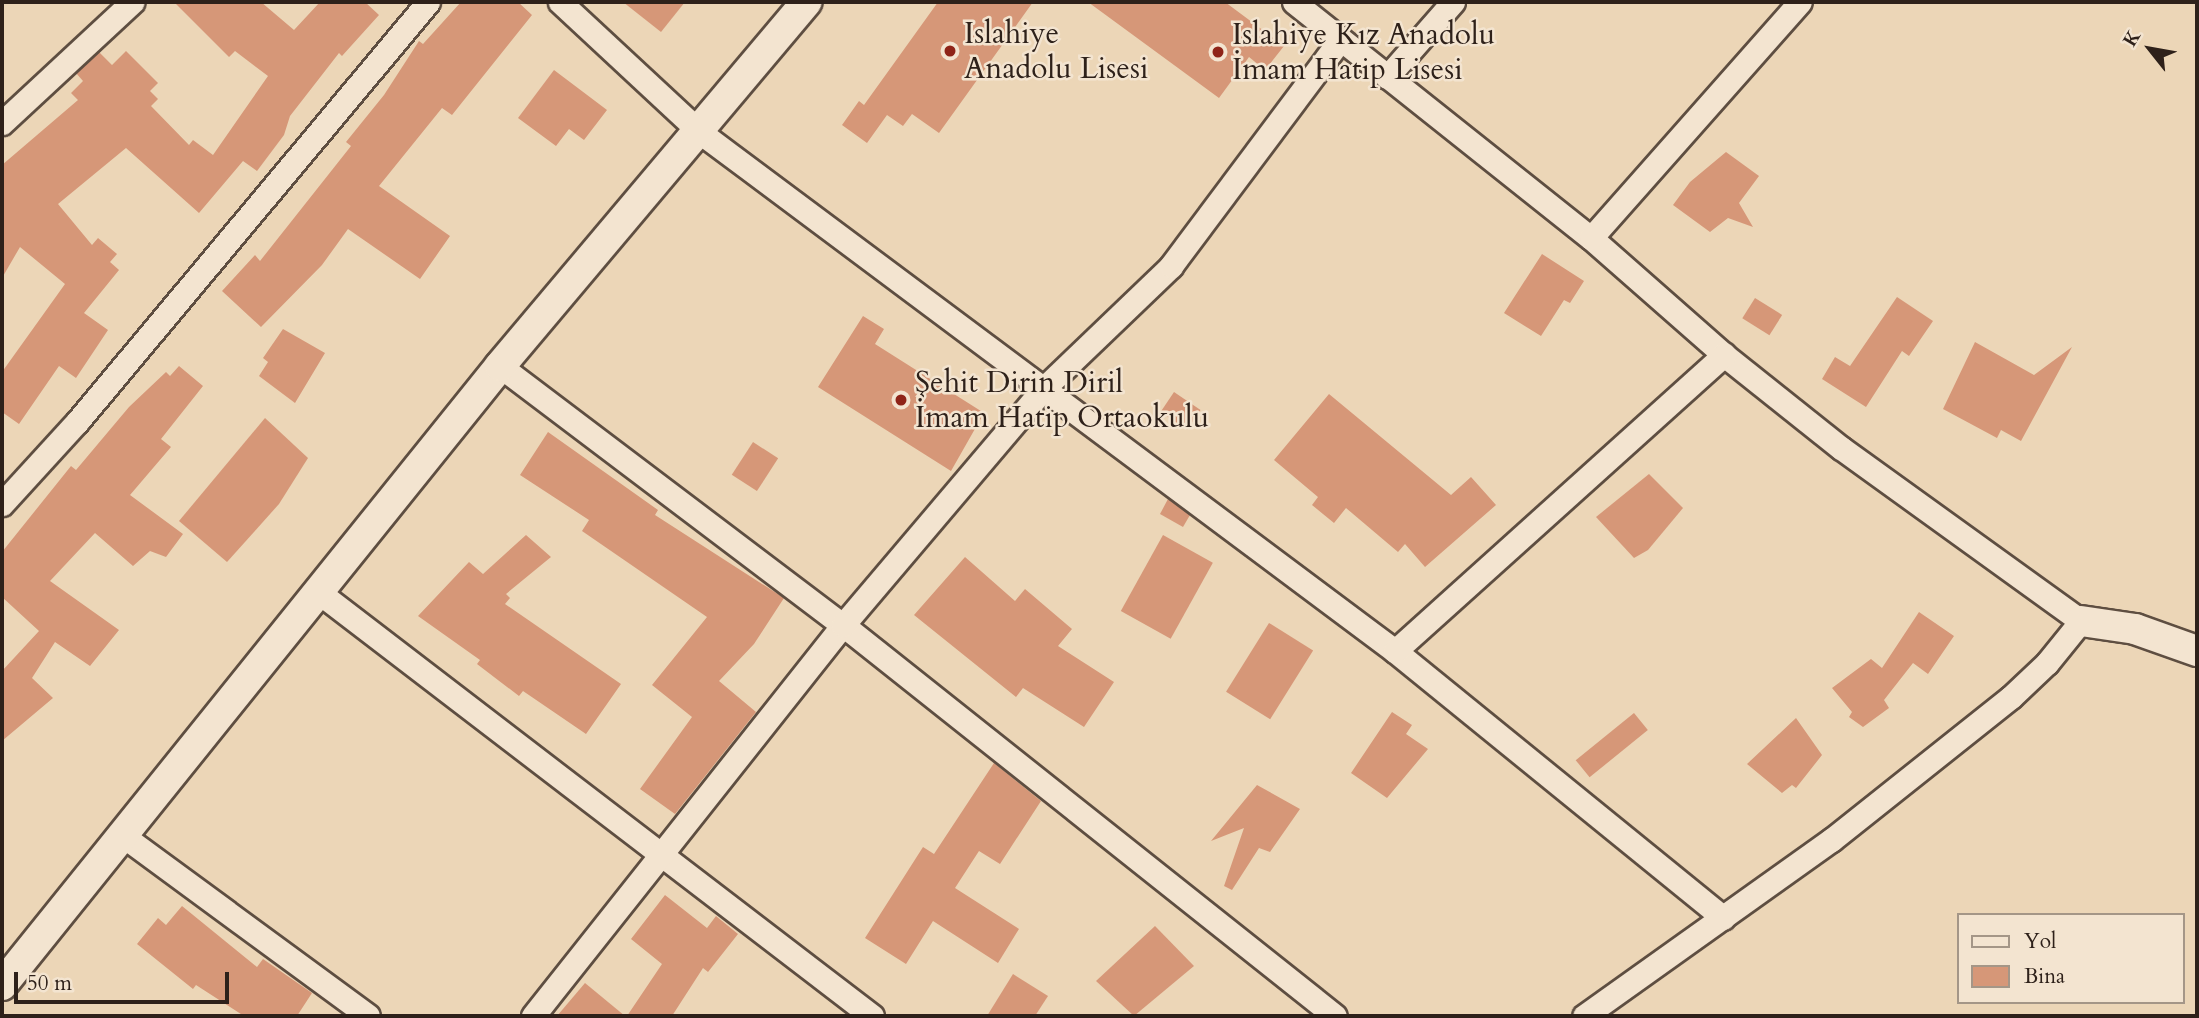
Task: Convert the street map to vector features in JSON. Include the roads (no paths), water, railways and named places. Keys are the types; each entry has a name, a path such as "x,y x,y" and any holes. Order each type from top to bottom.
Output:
{"street":[{"path":"2,123 132,2"},
{"path":"2,503 77,422 428,2"},
{"path":"560,2 701,132 1395,651 1723,918"},
{"path":"2,985 321,594 500,366 701,132 806,2"},
{"path":"1294,2 1591,238 1724,355 1841,448 2081,621 2135,629 2197,651"},
{"path":"1387,77 1453,2"},
{"path":"1591,238 1800,2"},
{"path":"533,1016 666,854 844,625 1044,388 1171,265 1340,40"},
{"path":"1395,651 1724,355"},
{"path":"500,366 844,625 1335,1016"},
{"path":"321,594 666,854 872,1016"},
{"path":"1584,1016 1831,840 2011,697 2048,663 2081,621"},
{"path":"122,835 368,1016"}],"place":[{"name":"Islahiye Anadolu Lisesi","path":"950,51"},
{"name":"Islahiye Kız Anadolu İmam Hatip Lisesi","path":"1218,52"},
{"name":"Şehit Dirin Diril İmam Hatip Ortaokulu","path":"901,400"}]}
